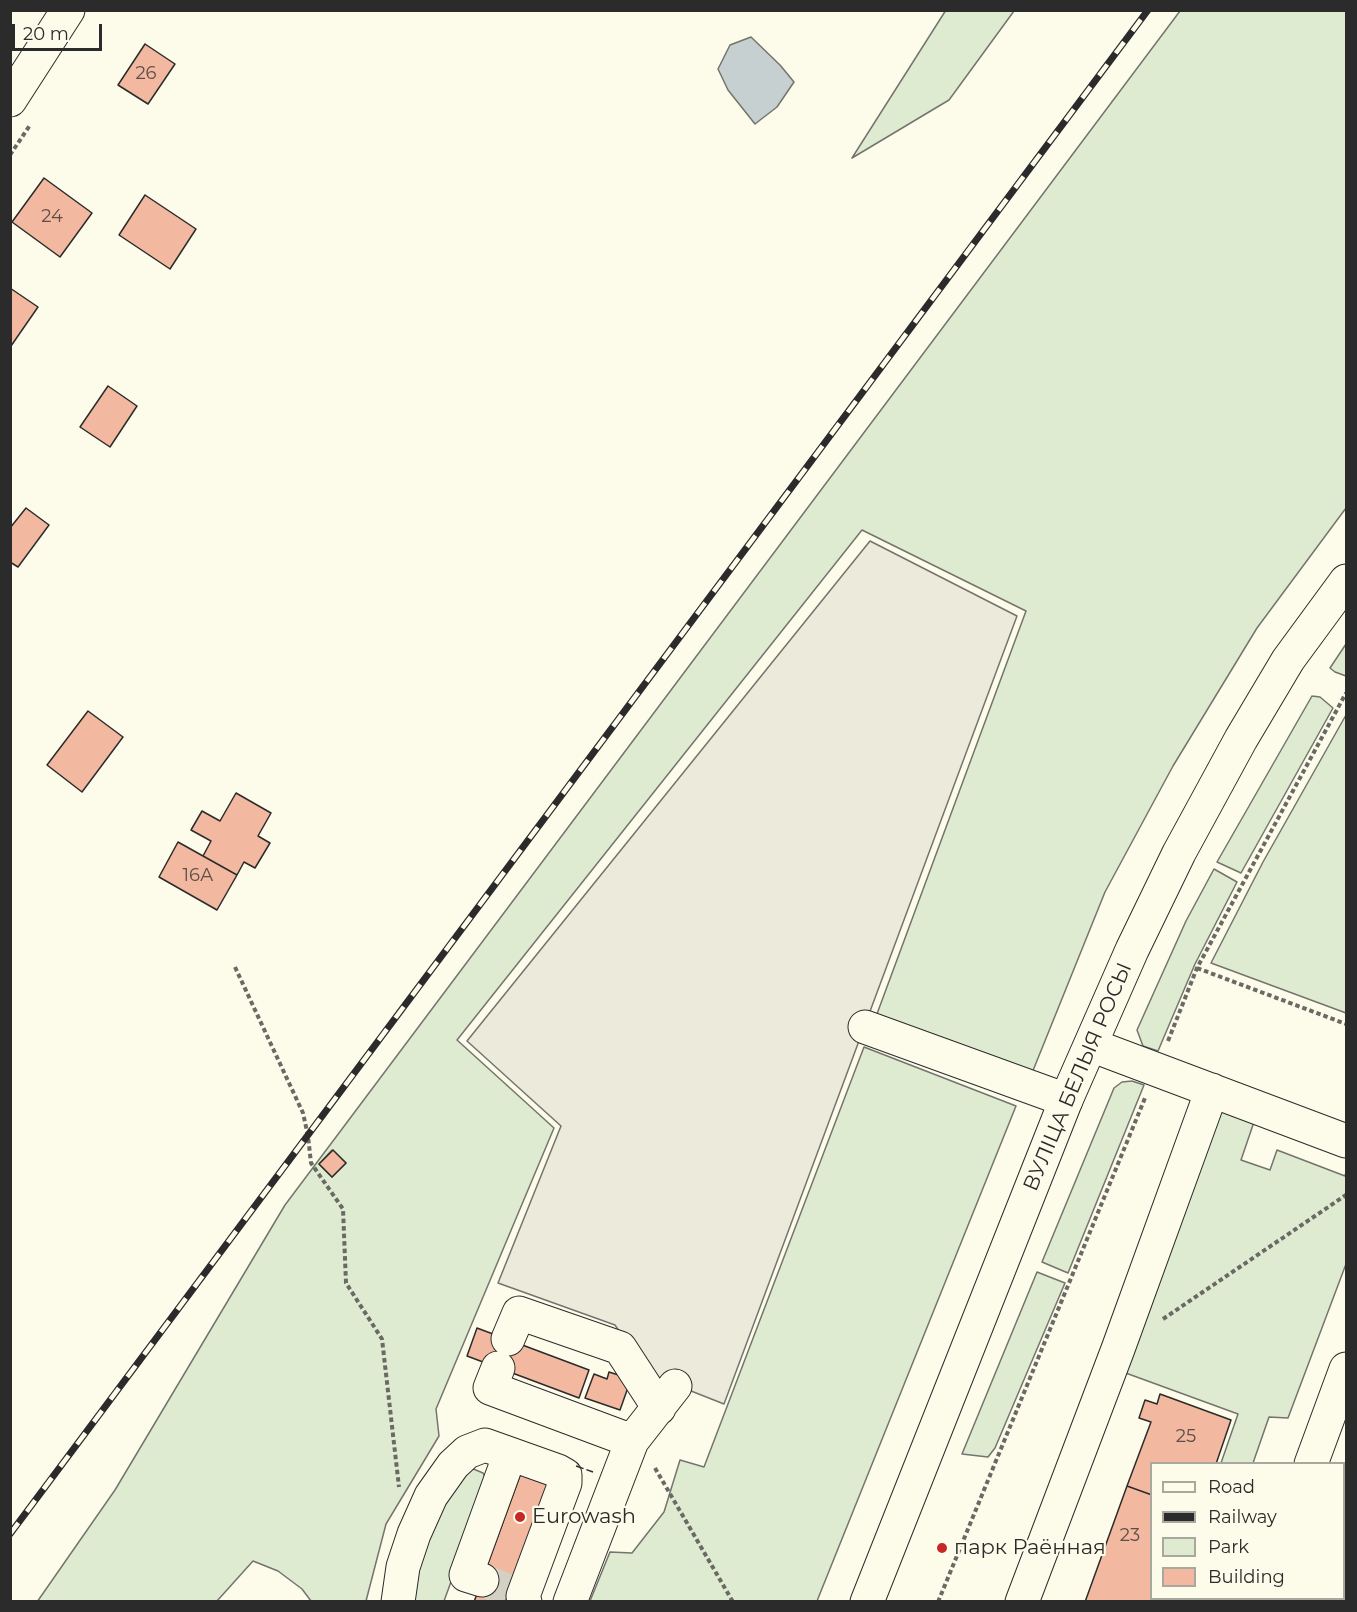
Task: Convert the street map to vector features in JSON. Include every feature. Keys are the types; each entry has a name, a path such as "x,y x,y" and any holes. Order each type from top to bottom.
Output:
{"main road":[{"path":"10,100 68,10"},
{"name":"ВУЛІЦА БЕЛЫЯ РОСЫ","path":"867,1602 1066,1101 1132,950 1179,853 1241,739 1288,660 1347,581"},
{"path":"865,1027 1066,1101"},
{"path":"1091,1045 1347,1141"},
{"path":"1022,1602 1118,1349 1212,1090"},
{"path":"570,1602 632,1441 667,1397 620,1348 519,1313 490,1388 632,1441"},
{"path":"1312,1462 1347,1369"},
{"path":"398,1602 403,1567 422,1514 442,1478 467,1452 485,1445 558,1471 565,1475 565,1483 510,1592 466,1575 510,1454"}],"path":[{"path":"938,1602 1197,968 1347,693"},
{"path":"235,967 303,1113 311,1162 343,1209 346,1283 382,1339 399,1494"},
{"path":"1197,968 1347,1024"},
{"path":"1158,1322 1347,1195"},
{"path":"632,1441 646,1452 733,1602"}],"green space":[{"path":"946,10 1014,11 949,100 852,158"},
{"path":"1180,11 1346,11 1346,508 1257,628 1173,766 1105,892 1030,1078 874,1022 1026,611 862,530 457,1040 554,1128 436,1409 439,1436 386,1524 366,1601 311,1601 302,1589 278,1571 253,1561 217,1601 37,1602 115,1490 285,1205","holes":["332,1150 346,1163 332,1177 319,1164"]},
{"path":"1346,644 1346,676 1330,668"},
{"path":"1312,696 1320,697 1333,708 1241,873 1217,862"},
{"path":"1346,715 1346,1013 1211,963 1263,862"},
{"path":"1214,869 1237,882 1195,964 1158,1051 1143,1046 1137,1030 1186,921"},
{"path":"864,1047 1016,1106 817,1601 590,1601 610,1552 632,1553 664,1512 680,1460 704,1467"},
{"path":"1132,1081 1144,1085 1068,1273 1042,1262 1114,1088 1122,1082"},
{"path":"1225,1109 1255,1119 1241,1160 1270,1170 1277,1150 1345,1176 1346,1172 1346,1264 1288,1418 1269,1417 1253,1462 1221,1462 1238,1414 1123,1372 1215,1116"},
{"path":"1037,1272 1065,1283 995,1448 988,1457 962,1454"},
{"path":"471,1468 483,1473 486,1486 444,1601 409,1602 439,1509"}],"shaded area":[{"path":"751,37 794,82 777,107 755,124 728,90 718,69 730,45"},
{"path":"870,541 1017,616 724,1404 648,1374 615,1325 498,1283 561,1126 467,1041"}],"building":[{"path":"145,44 175,64 148,104 118,85"},
{"path":"44,178 92,213 60,257 12,222"},
{"path":"145,195 196,229 170,269 119,235"},
{"path":"10,288 38,307 11,346 10,346"},
{"path":"108,386 137,406 110,447 80,427"},
{"path":"26,508 49,525 18,567 10,562 10,528"},
{"path":"88,711 123,737 82,792 47,765"},
{"path":"236,793 271,813 258,836 270,843 255,868 244,862 237,875 203,856 211,841 191,830 202,811 220,821"},
{"path":"178,842 237,875 217,910 159,877"},
{"path":"333,1150 346,1163 332,1177 319,1164"},
{"path":"477,1328 589,1370 579,1398 467,1356"},
{"path":"609,1372 631,1379 620,1410 585,1398 594,1374 607,1379"},
{"path":"1160,1394 1231,1420 1217,1462 1150,1462 1150,1494 1127,1486 1151,1422 1139,1418 1145,1400 1157,1404"},
{"name":"Eurowash","path":"522,1470 550,1480 505,1602 474,1602"},
{"path":"1127,1486 1150,1494 1150,1600 1166,1600 1166,1602 1085,1602"},
{"path":"1346,1549 1346,1602 1328,1602 1328,1600 1345,1600"}],"tunnel":[{"path":"482,1580 509,1591"}],"railway":[{"path":"10,1534 1148,10"}],"fence":[{"path":"576,1466 593,1472"}],"place":[{"name":"Eurowash","path":"520,1517"},
{"name":"парк Раённая","path":"942,1548"}]}
